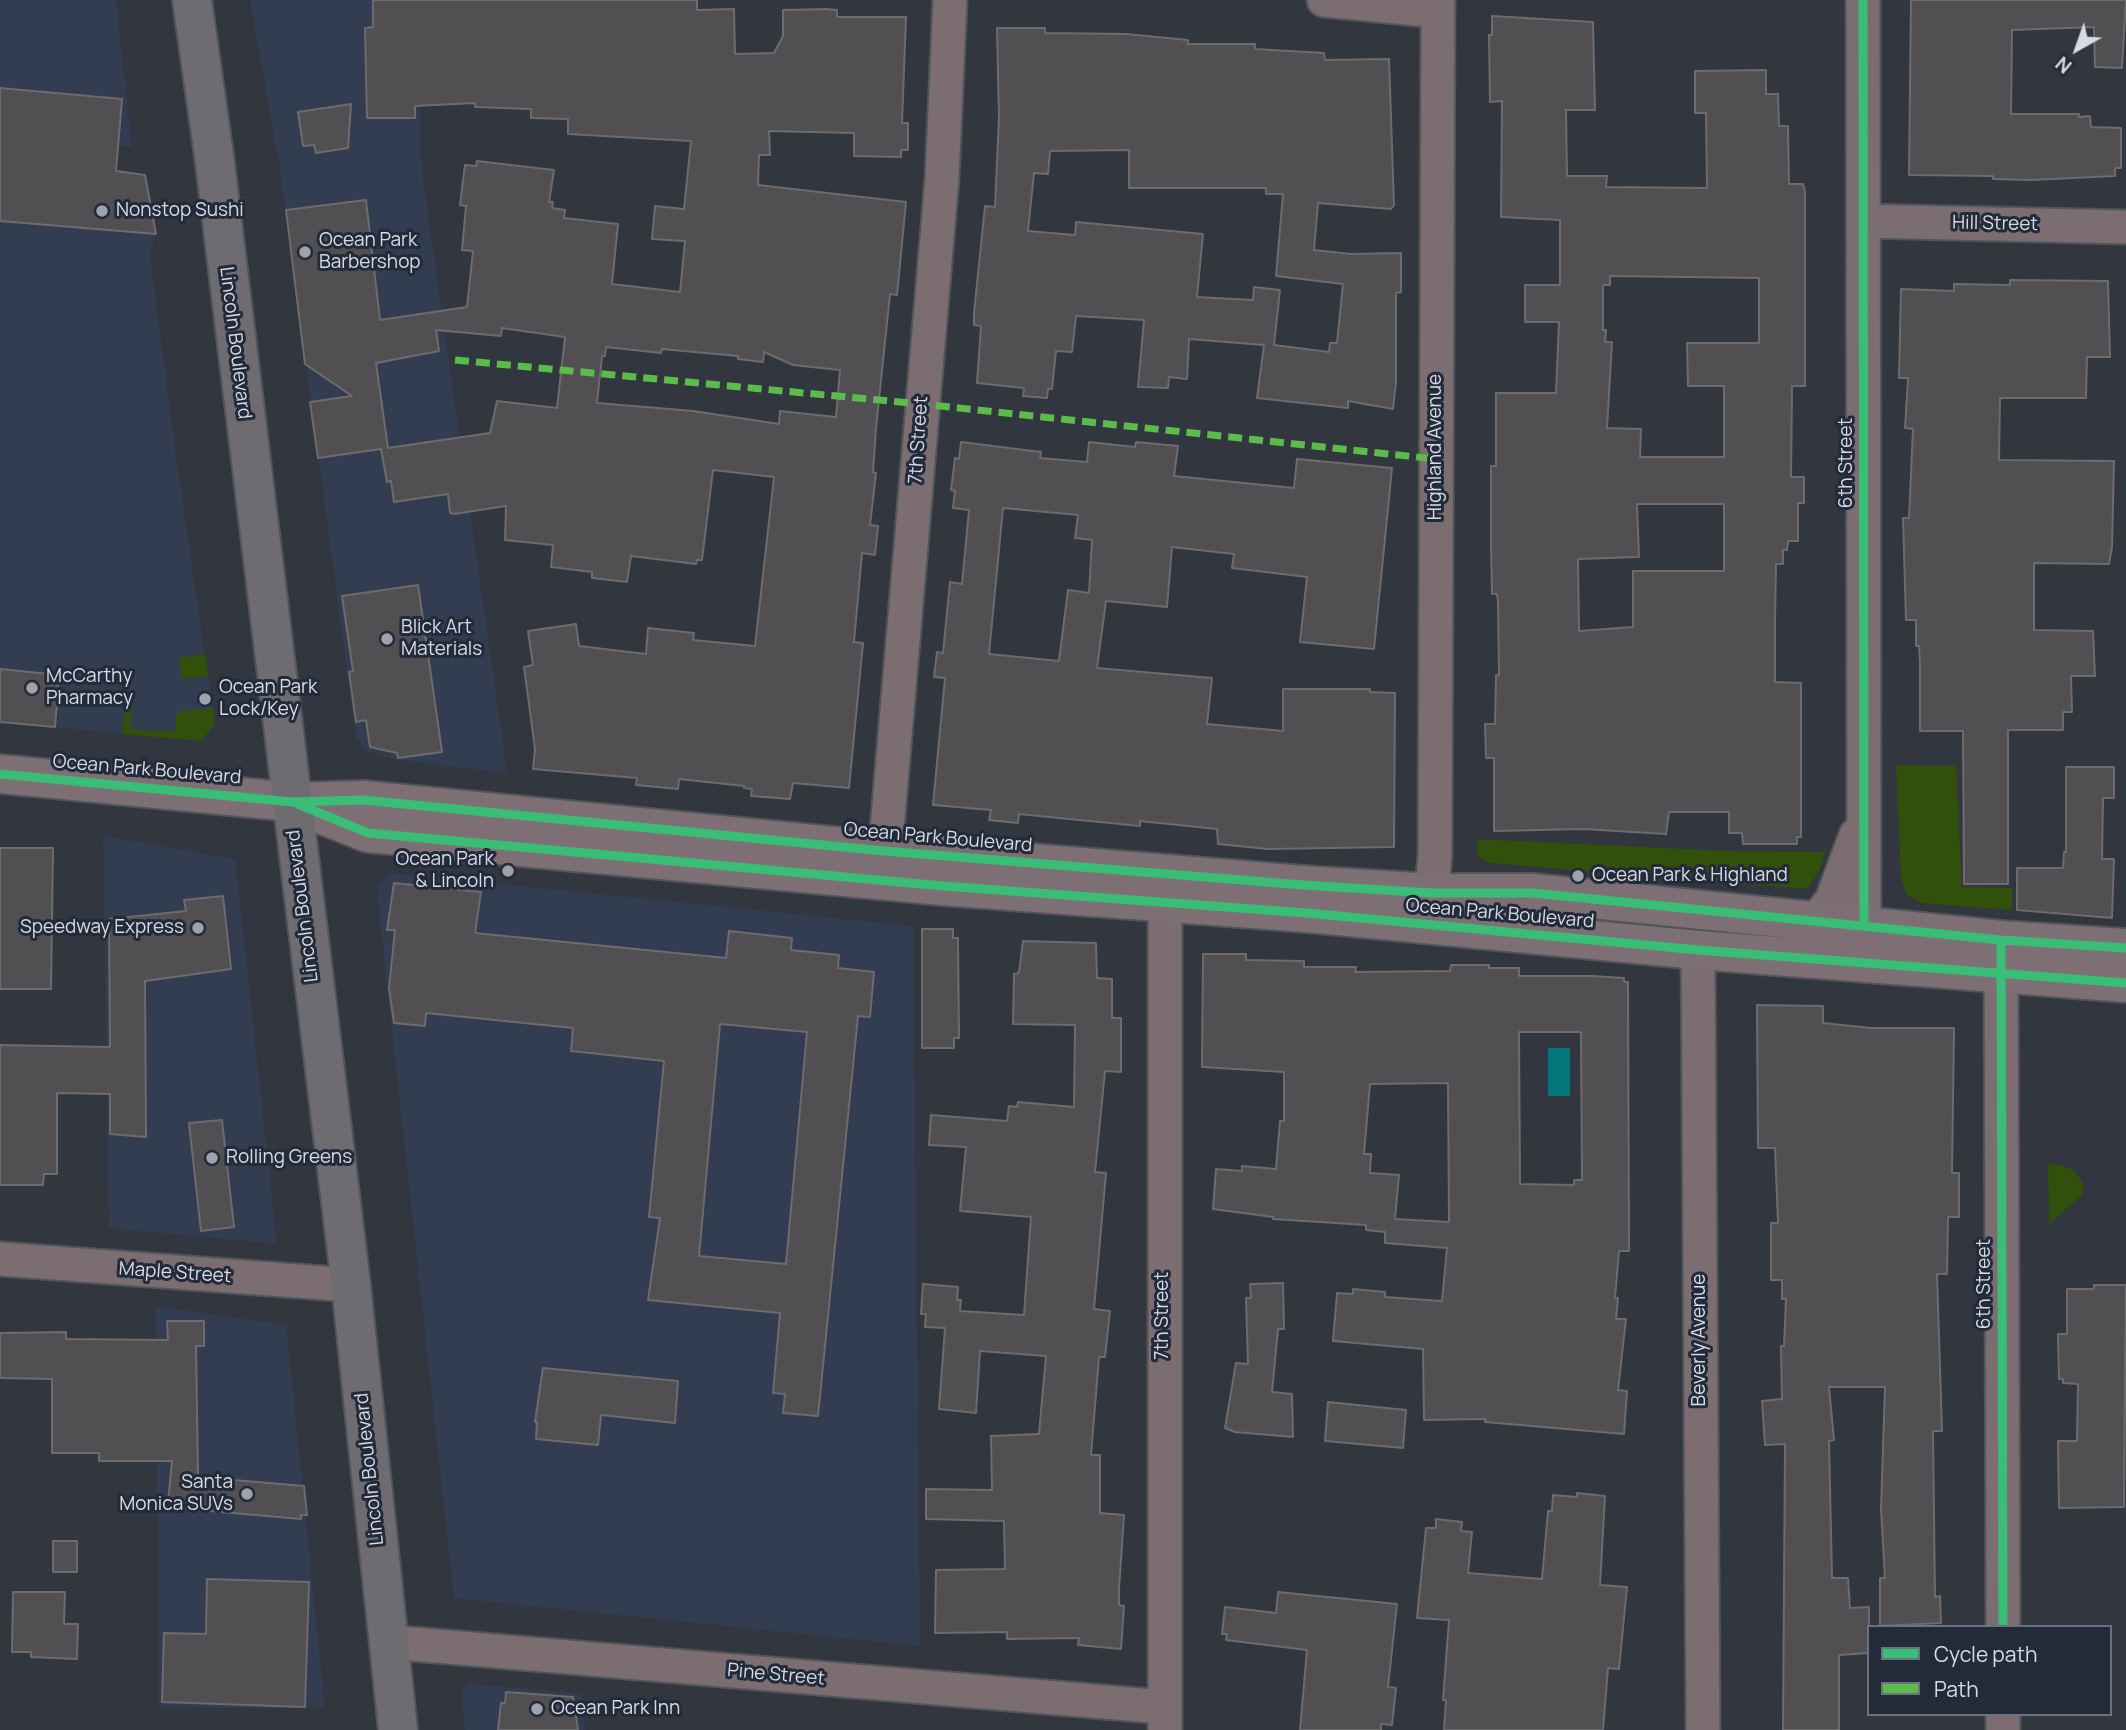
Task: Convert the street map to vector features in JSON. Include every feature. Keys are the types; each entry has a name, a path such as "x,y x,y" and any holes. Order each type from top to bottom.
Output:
{"highway":[{"name":"Lincoln Boulevard","path":"192,0 351,1285 398,1730"}],"street":[{"name":"7th Street","path":"883,866 942,178 950,0"},
{"path":"1324,0 1438,5"},
{"name":"6th Street","path":"1863,0 1864,926"},
{"name":"Highland Avenue","path":"1433,893 1438,5"},
{"name":"Hill Street","path":"1864,221 2126,227"},
{"name":"Ocean Park Boulevard","path":"0,774 292,802 368,833 883,866 1305,899 1698,950 1779,955 2001,957 2126,947"},
{"path":"1698,950 1699,943 1712,936 1760,934 1816,920 1832,900 1853,841 1865,817"},
{"name":"Ocean Park Boulevard","path":"883,866 1165,902 1305,899"},
{"name":"Ocean Park Boulevard","path":"1433,893 1533,893 1864,926 2126,983"},
{"path":"1305,899 1338,906 1418,912 1428,904 1433,893"},
{"name":"7th Street","path":"1164,1719 1165,902"},
{"path":"1779,955 1812,946 1853,950 1861,947 1864,926"},
{"name":"Beverly Avenue","path":"1698,950 1703,1730"},
{"name":"6th Street","path":"2001,957 2003,1625"},
{"name":"Maple Street","path":"0,1259 156,1273 351,1285"},
{"name":"Pine Street","path":"388,1642 1164,1719"}],"shaded area":[{"path":"0,0 116,0 132,147 0,133"},
{"path":"250,0 420,0 420,157 507,773 392,759 366,751 356,737 280,168"},
{"path":"0,160 145,175 156,234 150,254 176,458 215,724 201,741 0,722"},
{"path":"103,836 235,859 277,1244 109,1228"},
{"path":"392,873 913,926 920,1646 454,1598 380,919 378,887"},
{"path":"156,1306 286,1325 325,1708 159,1708"},
{"path":"468,1684 582,1693 585,1730 465,1730 461,1693"}],"green space":[{"path":"205,654 208,676 182,679 179,658"},
{"path":"132,707 130,729 175,732 176,714 180,711 213,708 215,724 201,741 122,734 124,715"},
{"path":"1896,765 1956,766 1962,887 2012,888 2012,910 1921,903 1906,894 1901,878"},
{"path":"1477,839 1727,851 1825,852 1819,872 1807,889 1490,863 1478,857"},
{"path":"2048,1163 2070,1168 2083,1184 2083,1194 2049,1224"}],"water":[{"path":"1548,1048 1570,1048 1570,1096 1548,1096"}],"building":[{"path":"373,0 697,0 697,10 734,9 735,54 774,53 783,36 783,10 837,10 837,17 906,17 902,123 908,123 908,150 901,150 901,157 854,156 854,133 769,131 770,155 759,155 758,185 906,202 897,295 890,294 876,428 873,472 876,473 870,525 878,526 875,555 862,553 854,642 863,643 849,788 793,783 790,799 751,796 752,789 744,786 679,779 678,789 636,785 637,778 533,769 535,749 524,667 533,665 528,631 576,624 579,646 646,654 648,628 694,633 693,640 755,646 774,477 713,470 702,560 697,560 696,564 631,556 627,582 592,578 592,572 551,567 553,545 505,540 506,506 454,514 450,513 448,494 394,502 381,449 318,458 310,402 352,396 305,364 286,210 366,200 380,320 467,307 473,251 462,250 466,206 460,205 465,165 476,166 477,161 554,170 549,202 553,202 552,208 565,210 564,218 618,224 612,284 680,292 685,241 652,239 655,206 684,209 691,141 568,134 568,119 531,118 531,109 475,107 475,103 415,106 415,118 367,118 365,28 373,27","holes":["502,328 565,337 557,408 497,401 490,433 388,448 376,363 439,351 436,330 501,336","606,347 661,353 662,349 738,356 738,359 763,362 764,352 793,365 840,370 836,417 780,411 779,424 693,411 597,403 602,356 605,356"]},
{"path":"1911,0 2126,0 2122,68 2095,67 2094,27 2012,30 2011,114 2079,114 2079,117 2090,116 2091,127 2121,128 2121,168 2115,168 2115,176 2031,180 1993,179 1993,176 1909,175"},
{"path":"1492,16 1593,22 1595,110 1566,110 1567,176 1607,176 1606,187 1707,188 1706,113 1695,113 1695,71 1766,70 1766,94 1778,94 1779,126 1788,126 1789,184 1803,184 1805,191 1805,386 1792,386 1791,477 1804,477 1804,503 1798,503 1798,541 1788,541 1787,550 1783,550 1783,564 1776,564 1775,622 1775,682 1801,683 1801,837 1797,837 1797,844 1743,844 1742,833 1729,833 1729,812 1669,812 1666,834 1583,829 1494,831 1494,758 1486,758 1485,724 1495,724 1496,675 1499,675 1498,602 1497,594 1492,594 1491,545 1491,466 1496,466 1496,393 1556,393 1559,322 1525,322 1525,285 1560,285 1560,220 1501,217 1502,101 1490,102 1489,35 1492,35","holes":["1610,276 1759,278 1759,343 1687,343 1688,386 1724,386 1724,457 1640,457 1641,429 1607,428 1612,342 1605,342 1606,330 1603,330 1603,285 1610,285","1637,504 1724,504 1724,571 1633,571 1633,627 1579,631 1578,559 1639,557"]},
{"path":"997,28 1045,28 1045,33 1126,34 1188,40 1188,44 1255,44 1255,49 1324,53 1325,60 1389,59 1394,205 1391,209 1318,203 1314,250 1351,254 1401,253 1401,292 1396,293 1396,382 1393,409 1348,401 1348,408 1257,398 1264,345 1189,339 1187,379 1169,377 1168,388 1138,387 1144,320 1076,316 1072,352 1056,351 1052,389 1048,389 1047,398 1023,396 1024,388 977,383 981,326 974,325 974,313 985,206 995,207 999,117","holes":["1129,150 1129,188 1266,188 1266,194 1283,194 1276,276 1343,284 1337,343 1330,343 1329,352 1274,345 1280,290 1254,287 1253,300 1197,297 1203,234 1076,222 1075,235 1028,231 1034,173 1048,174 1050,151"]},
{"path":"0,88 122,99 116,171 145,175 156,234 0,221"},
{"path":"351,104 348,148 316,153 314,145 303,146 298,112"},
{"path":"2010,280 2108,281 2110,357 2087,357 2086,398 2000,398 1999,460 2114,461 2112,547 2109,564 2034,563 2034,630 2093,631 2095,676 2071,676 2072,712 2063,712 2063,730 2008,730 2008,884 1964,884 1963,731 1920,731 1920,664 1919,646 1916,646 1916,620 1906,620 1903,518 1909,518 1913,429 1905,428 1908,378 1899,378 1901,289 1954,291 1954,284 2010,285"},
{"path":"961,442 1041,452 1040,458 1087,462 1089,442 1135,447 1136,442 1178,446 1174,476 1294,488 1297,459 1392,468 1374,649 1300,642 1307,577 1232,568 1234,554 1172,547 1167,607 1106,601 1097,668 1212,678 1207,724 1283,731 1283,689 1370,689 1370,692 1395,693 1394,847 1268,849 1218,844 1217,829 1140,821 1140,826 1019,814 1018,823 989,820 991,810 933,805 945,678 934,677 937,652 943,653 950,582 962,584 969,510 953,508 955,491 951,490 955,458 959,459","holes":["1003,508 1078,515 1075,538 1092,540 1089,593 1068,590 1059,661 989,654"]},
{"name":"Blick Art Materials","path":"418,585 442,752 398,758 397,753 370,747 366,720 356,722 349,672 353,671 342,596"},
{"path":"0,669 59,675 55,727 0,722"},
{"path":"2066,767 2114,767 2114,798 2103,798 2102,859 2114,859 2112,918 2017,910 2017,868 2063,868 2066,852"},
{"path":"0,848 53,848 51,989 0,989"},
{"path":"394,883 481,892 475,933 726,958 729,931 792,938 791,950 839,955 838,968 874,972 870,1017 858,1016 818,1416 783,1413 785,1394 773,1393 780,1313 648,1300 660,1218 649,1217 664,1061 571,1051 573,1028 426,1013 425,1026 394,1023 389,988 395,930 387,930","holes":["720,1024 807,1032 786,1264 699,1256"]},
{"path":"223,896 231,969 145,981 146,1137 110,1134 110,1094 57,1093 57,1174 44,1174 43,1185 0,1185 0,1045 110,1047 109,919 186,911 184,900"},
{"path":"922,929 953,929 953,938 958,938 959,1038 954,1038 954,1048 922,1048"},
{"path":"1023,941 1096,943 1097,978 1112,979 1112,1018 1121,1018 1121,1072 1105,1071 1095,1172 1106,1173 1094,1309 1110,1311 1105,1357 1099,1357 1091,1455 1100,1455 1100,1513 1124,1515 1119,1589 1119,1605 1124,1606 1121,1649 1078,1645 1079,1638 1007,1639 1007,1632 935,1633 936,1570 1005,1569 1004,1521 926,1519 926,1489 992,1490 991,1436 1039,1434 1046,1356 980,1351 976,1413 939,1409 945,1328 925,1327 926,1314 921,1314 923,1284 958,1287 960,1311 1024,1315 1031,1217 960,1211 966,1147 929,1145 931,1115 1007,1121 1009,1106 1017,1107 1018,1102 1074,1107 1075,1025 1013,1024 1014,974 1019,973"},
{"path":"1203,954 1246,954 1246,960 1304,961 1304,967 1356,967 1355,972 1450,971 1451,965 1489,965 1489,968 1519,968 1519,976 1624,978 1624,982 1628,982 1629,1251 1619,1251 1615,1298 1618,1298 1616,1319 1626,1319 1618,1390 1627,1391 1624,1434 1485,1422 1486,1419 1424,1420 1423,1349 1333,1341 1337,1293 1353,1294 1353,1289 1385,1292 1385,1297 1442,1301 1447,1248 1385,1243 1385,1232 1366,1230 1366,1225 1273,1219 1213,1209 1216,1169 1242,1171 1242,1166 1276,1169 1280,1121 1284,1121 1284,1072 1202,1067","holes":["1519,1032 1581,1032 1582,1180 1574,1180 1574,1185 1520,1184","1448,1083 1449,1222 1395,1219 1399,1175 1370,1173 1371,1154 1364,1154 1370,1084"]},
{"path":"1757,1005 1823,1006 1823,1023 1871,1028 1954,1028 1952,1173 1959,1173 1959,1217 1948,1217 1947,1274 1937,1274 1942,1431 1933,1431 1935,1597 1940,1596 1941,1623 1880,1625 1880,1578 1885,1578 1881,1509 1885,1387 1829,1387 1834,1440 1829,1441 1832,1578 1848,1578 1850,1608 1869,1607 1867,1653 1839,1655 1839,1730 1783,1730 1785,1444 1765,1445 1762,1401 1782,1399 1781,1346 1784,1346 1786,1299 1782,1299 1782,1280 1771,1280 1771,1223 1778,1223 1775,1148 1758,1148"},
{"path":"222,1120 234,1227 201,1231 189,1123"},
{"path":"1283,1283 1284,1329 1278,1329 1272,1392 1292,1394 1293,1437 1235,1432 1225,1428 1236,1363 1248,1364 1246,1298 1251,1298 1250,1284"},
{"path":"2094,1285 2126,1285 2124,1507 2059,1508 2058,1441 2077,1441 2078,1384 2063,1383 2063,1379 2059,1379 2058,1334 2067,1334 2067,1289 2094,1289"},
{"path":"167,1321 204,1321 204,1346 196,1346 198,1477 304,1486 307,1515 301,1515 301,1519 175,1508 175,1503 168,1503 172,1461 99,1461 99,1453 52,1453 52,1379 0,1378 0,1333 66,1332 66,1339 168,1340"},
{"path":"543,1368 678,1381 675,1423 601,1415 598,1445 536,1439 535,1422"},
{"path":"1328,1402 1406,1410 1403,1448 1325,1441"},
{"path":"1577,1493 1605,1496 1600,1585 1627,1587 1619,1669 1608,1668 1603,1730 1444,1730 1446,1700 1443,1700 1449,1620 1417,1618 1426,1528 1436,1528 1436,1519 1462,1522 1461,1531 1472,1532 1468,1573 1542,1579 1548,1511 1552,1511 1553,1495 1577,1497"},
{"path":"53,1541 77,1541 77,1572 53,1572"},
{"path":"207,1579 309,1582 305,1707 162,1702 164,1633 206,1634"},
{"path":"13,1592 65,1592 64,1624 78,1624 77,1659 31,1657 31,1652 12,1652"},
{"path":"1278,1592 1397,1604 1388,1687 1396,1688 1392,1725 1381,1724 1381,1730 1300,1730 1307,1650 1226,1640 1227,1634 1222,1634 1225,1607 1276,1613"},
{"name":"Ocean Park Inn","path":"506,1692 573,1697 578,1730 498,1730 501,1703 505,1703"}],"marked path":[{"path":"455,360 921,404 1436,459"}],"cycle path":[{"path":"1863,0 1864,926"},
{"path":"0,774 292,802 363,800 884,851 1303,885 1432,893 1533,893 2001,940 2126,948"},
{"path":"298,804 368,833 943,886 1307,913 1698,950 2126,983"},
{"path":"2001,940 2003,1625"}],"place":[{"name":"Nonstop Sushi","path":"102,211"},
{"name":"Ocean Park Barbershop","path":"305,252"},
{"name":"Blick Art Materials","path":"387,639"},
{"name":"McCarthy Pharmacy","path":"32,688"},
{"name":"Ocean Park Lock/Key","path":"205,699"},
{"name":"Ocean Park & Lincoln","path":"508,871"},
{"name":"Ocean Park & Highland","path":"1578,876"},
{"name":"Speedway Express","path":"198,928"},
{"name":"Rolling Greens","path":"212,1158"},
{"name":"Santa Monica SUVs","path":"247,1494"},
{"name":"Ocean Park Inn","path":"537,1709"}]}
